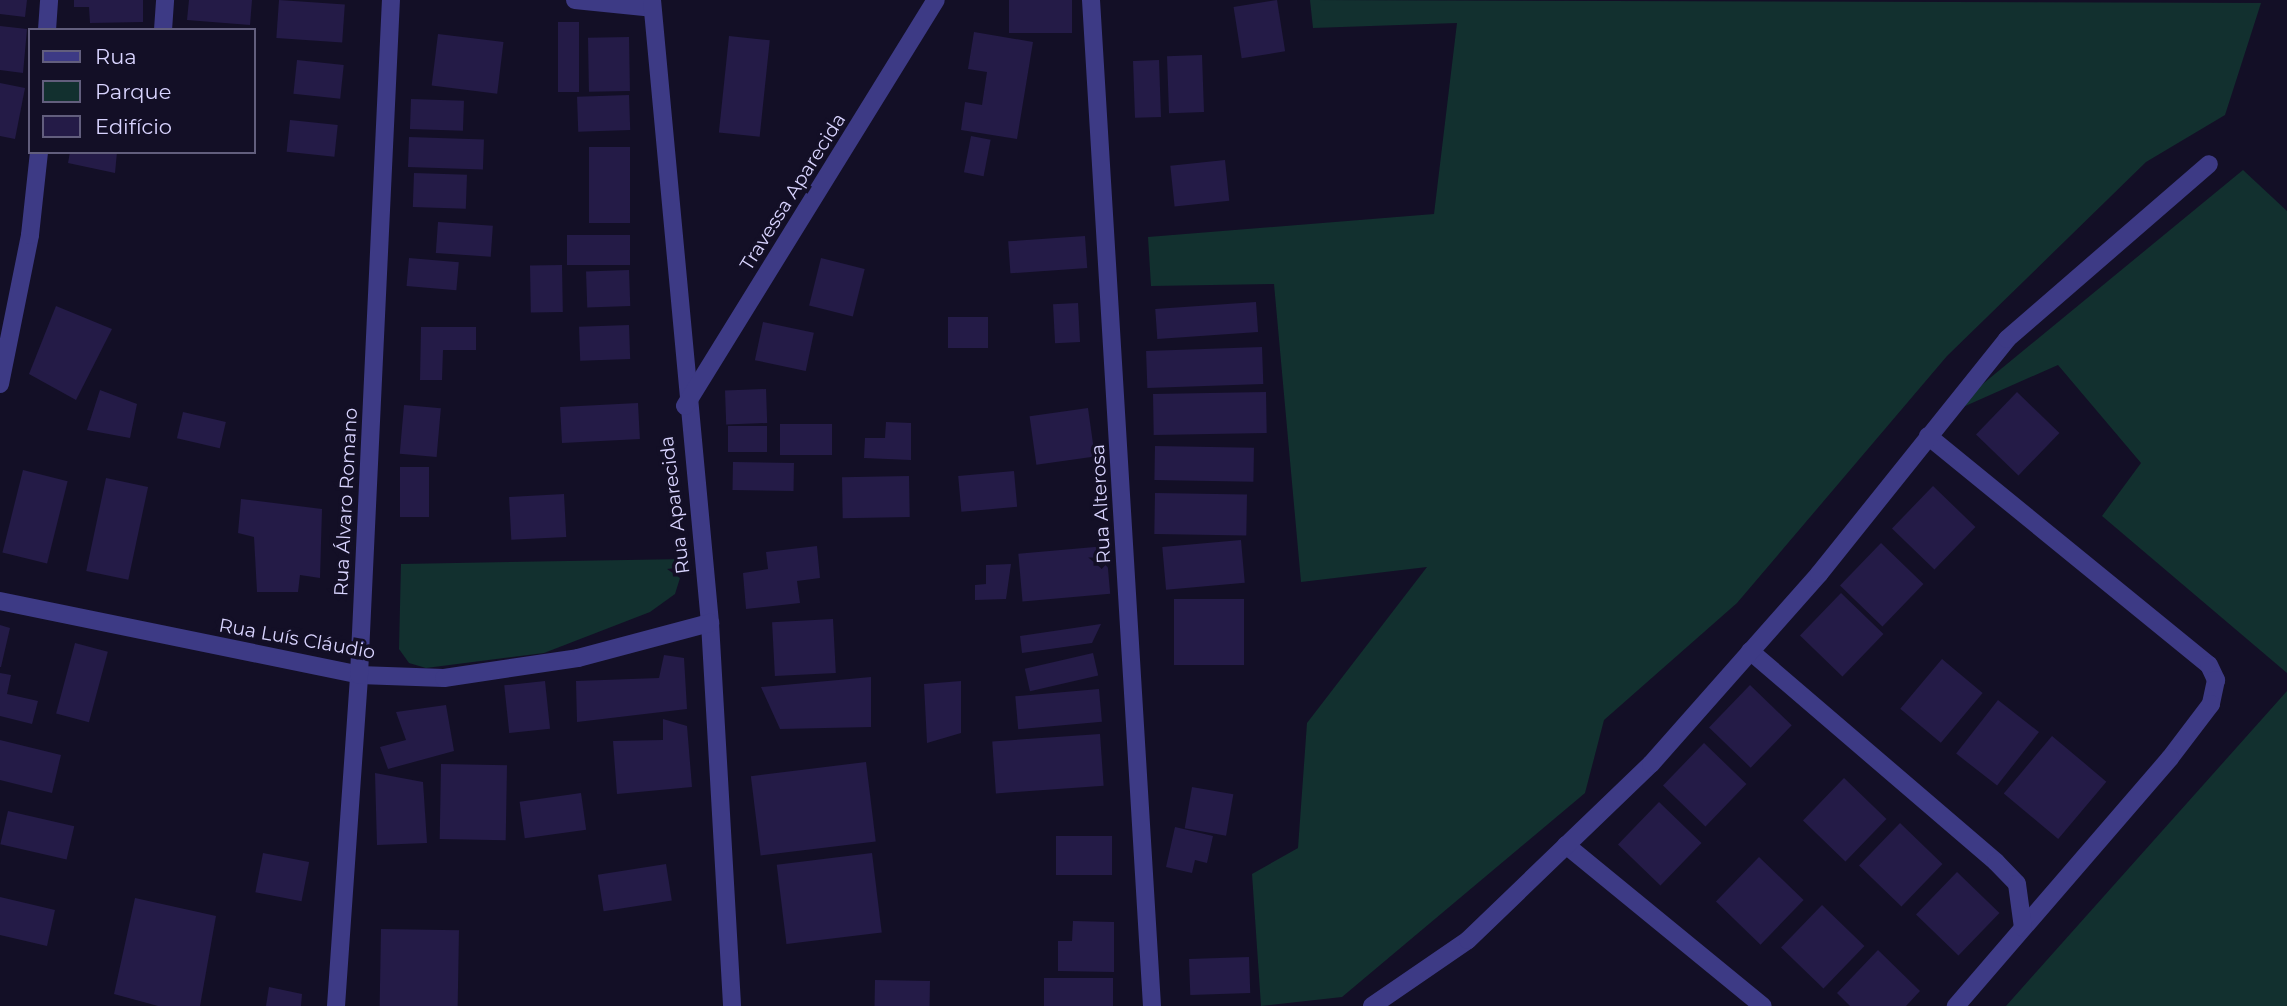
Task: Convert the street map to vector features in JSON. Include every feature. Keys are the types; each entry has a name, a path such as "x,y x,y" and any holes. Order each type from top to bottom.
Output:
{"street":[{"path":"47,28 48,0"},
{"path":"163,28 165,0"},
{"name":"Rua Álvaro Romano","path":"336,1006 359,675 391,0"},
{"path":"575,0 652,4"},
{"name":"Travessa Aparecida","path":"685,406 936,0"},
{"name":"Rua Alterosa","path":"1091,0 1152,1006"},
{"name":"Rua Aparecida","path":"652,4 685,406 710,623 732,1006"},
{"path":"0,384 30,234 39,154"},
{"path":"1372,1006 1468,940 1651,764 1750,652 2007,339 2209,164"},
{"path":"1928,436 2209,665 2216,680 2211,704 2170,758 1956,1006"},
{"name":"Rua Luís Cláudio","path":"0,601 359,675 457,676 578,658 710,623"},
{"path":"1750,652 1996,862 2017,884 2023,928"},
{"path":"1566,845 1722,966 1763,1006"}],"green space":[{"path":"1310,0 2261,3 2225,115 2146,162 1947,356 1737,603 1604,720 1585,793 1342,997 1261,1006 1252,874 1298,848 1307,723 1427,567 1301,582 1274,284 1151,286 1148,237 1434,214 1457,23 1313,28"},
{"path":"2243,170 2287,211 2287,673 2102,516 2141,463 2058,365 1945,415"},
{"path":"686,559 675,594 650,612 544,653 426,668 409,663 399,649 401,564"},
{"path":"2287,691 2287,1006 2006,1006"}],"building":[{"path":"0,0 27,0 25,17 0,14"},
{"path":"74,0 143,0 143,22 90,23 89,7 74,7"},
{"path":"189,0 252,0 250,25 187,20"},
{"path":"279,0 345,5 342,43 276,38"},
{"path":"1009,0 1072,0 1072,33 1009,33"},
{"path":"1277,0 1285,51 1242,58 1234,7"},
{"path":"558,22 579,22 579,92 558,92"},
{"path":"0,26 27,29 23,73 0,70"},
{"path":"974,32 1033,42 1017,139 961,130 965,102 982,105 987,72 968,69"},
{"path":"438,34 504,42 497,94 432,86"},
{"path":"729,36 770,40 760,137 719,132"},
{"path":"629,37 630,91 589,92 588,38"},
{"path":"1202,55 1204,112 1169,113 1167,56"},
{"path":"297,60 344,65 340,99 293,94"},
{"path":"1159,60 1161,117 1135,118 1133,61"},
{"path":"0,83 25,88 15,139 0,136"},
{"path":"629,95 630,130 578,132 577,97"},
{"path":"411,99 464,101 463,131 410,129"},
{"path":"290,120 338,125 334,157 287,152"},
{"path":"971,136 991,140 984,176 964,172"},
{"path":"409,137 484,140 483,170 408,167"},
{"path":"589,147 630,147 630,223 589,223"},
{"path":"70,154 117,154 115,173 68,163"},
{"path":"1225,160 1229,201 1175,207 1170,166"},
{"path":"414,173 467,175 466,209 413,207"},
{"path":"438,222 493,226 491,257 436,253"},
{"path":"567,235 630,235 630,265 567,265"},
{"path":"1085,236 1087,268 1010,273 1008,241"},
{"path":"409,258 459,262 456,290 407,286"},
{"path":"821,258 865,269 853,316 809,306"},
{"path":"562,265 563,312 531,313 530,266"},
{"path":"629,270 630,306 587,307 586,272"},
{"path":"1256,302 1258,332 1157,339 1155,309"},
{"path":"1078,303 1080,342 1055,343 1053,304"},
{"path":"56,306 112,329 76,400 29,374"},
{"path":"948,317 988,317 988,348 948,348"},
{"path":"763,322 814,333 806,371 755,360"},
{"path":"629,325 630,359 580,361 579,327"},
{"path":"421,327 476,327 476,350 443,350 442,380 420,380"},
{"path":"1262,347 1263,384 1147,388 1146,351"},
{"path":"766,389 767,423 726,424 725,390"},
{"path":"100,390 137,404 130,438 87,430"},
{"path":"1266,392 1267,433 1154,435 1153,394"},
{"path":"2017,392 2059,433 2018,475 1976,434"},
{"path":"638,403 640,439 562,443 560,407"},
{"path":"404,405 441,408 437,457 400,454"},
{"path":"1088,408 1095,457 1036,465 1030,416"},
{"path":"183,412 226,422 220,448 177,438"},
{"path":"886,422 911,423 911,460 864,458 865,438 885,438"},
{"path":"780,424 832,424 832,455 780,455"},
{"path":"728,426 767,426 767,452 728,452"},
{"path":"1155,446 1254,448 1253,482 1154,480"},
{"path":"733,462 794,463 794,491 733,490"},
{"path":"400,467 429,467 429,517 400,517"},
{"path":"23,470 68,481 47,564 2,552"},
{"path":"1014,471 1017,507 961,512 958,476"},
{"path":"909,476 910,517 843,518 842,477"},
{"path":"106,478 148,487 128,580 86,571"},
{"path":"1933,486 1975,527 1934,569 1892,528"},
{"path":"1155,493 1247,495 1246,536 1154,534"},
{"path":"564,494 566,537 511,540 509,497"},
{"path":"241,499 322,509 320,578 300,575 298,592 257,592 254,537 238,533"},
{"path":"1241,540 1245,583 1166,590 1162,547"},
{"path":"1881,543 1923,584 1882,626 1840,585"},
{"path":"817,546 820,578 797,581 800,603 746,609 743,573 768,569 766,552"},
{"path":"1106,546 1110,594 1023,601 1018,554"},
{"path":"1011,564 1006,599 975,600 975,585 986,584 986,565"},
{"path":"1841,593 1883,634 1842,676 1800,635"},
{"path":"1174,599 1244,599 1244,665 1174,665"},
{"path":"833,619 836,673 775,676 772,622"},
{"path":"1101,624 1092,643 1022,653 1020,636"},
{"path":"0,625 10,628 1,667 0,667"},
{"path":"75,643 108,652 89,722 56,714"},
{"path":"1093,653 1098,675 1030,691 1025,669"},
{"path":"664,655 684,658 687,709 577,722 576,681 659,678"},
{"path":"1942,659 1983,693 1941,743 1900,709"},
{"path":"0,673 11,675 7,694 38,701 32,724 0,716"},
{"path":"871,677 871,727 780,729 761,687"},
{"path":"545,681 550,729 509,733 504,685"},
{"path":"961,681 961,733 927,743 924,684"},
{"path":"1750,685 1792,725 1751,768 1709,727"},
{"path":"1099,689 1102,722 1018,729 1015,696"},
{"path":"1998,700 2039,732 1997,786 1956,754"},
{"path":"446,705 454,751 388,769 380,747 406,740 396,712"},
{"path":"663,719 687,726 692,787 617,794 613,741 663,740"},
{"path":"1100,734 1104,786 996,793 992,742"},
{"path":"2052,736 2106,782 2058,839 2004,793"},
{"path":"0,740 61,755 52,793 0,780"},
{"path":"1704,743 1746,784 1705,826 1663,785"},
{"path":"866,762 876,841 761,856 751,776"},
{"path":"441,764 507,765 506,840 440,839"},
{"path":"375,773 423,782 427,843 377,845"},
{"path":"1844,778 1886,819 1845,861 1803,820"},
{"path":"1192,787 1233,794 1226,836 1185,828"},
{"path":"581,793 586,830 525,838 520,802"},
{"path":"1659,802 1701,843 1660,885 1618,844"},
{"path":"8,811 74,826 67,859 0,844"},
{"path":"1900,823 1942,864 1901,906 1859,865"},
{"path":"1175,827 1213,836 1207,863 1195,860 1192,873 1166,867"},
{"path":"1056,836 1112,836 1112,875 1056,875"},
{"path":"263,853 309,862 302,901 255,892"},
{"path":"872,853 882,932 786,944 777,865"},
{"path":"1759,857 1804,900 1761,945 1716,902"},
{"path":"666,864 672,901 604,911 598,875"},
{"path":"1957,872 1999,913 1958,955 1916,914"},
{"path":"0,897 55,910 47,946 0,935"},
{"path":"135,898 216,916 200,1006 158,1006 114,994"},
{"path":"1822,905 1864,946 1823,988 1781,947"},
{"path":"1073,921 1114,922 1114,972 1058,971 1058,941 1072,941"},
{"path":"381,929 459,930 458,1006 380,1006"},
{"path":"1878,950 1920,991 1906,1006 1850,1006 1837,993"},
{"path":"1249,957 1250,993 1190,995 1189,959"},
{"path":"1044,978 1113,978 1113,1006 1044,1006"},
{"path":"875,980 930,981 930,1006 875,1006"},
{"path":"269,987 302,994 301,1006 266,1006"}]}
